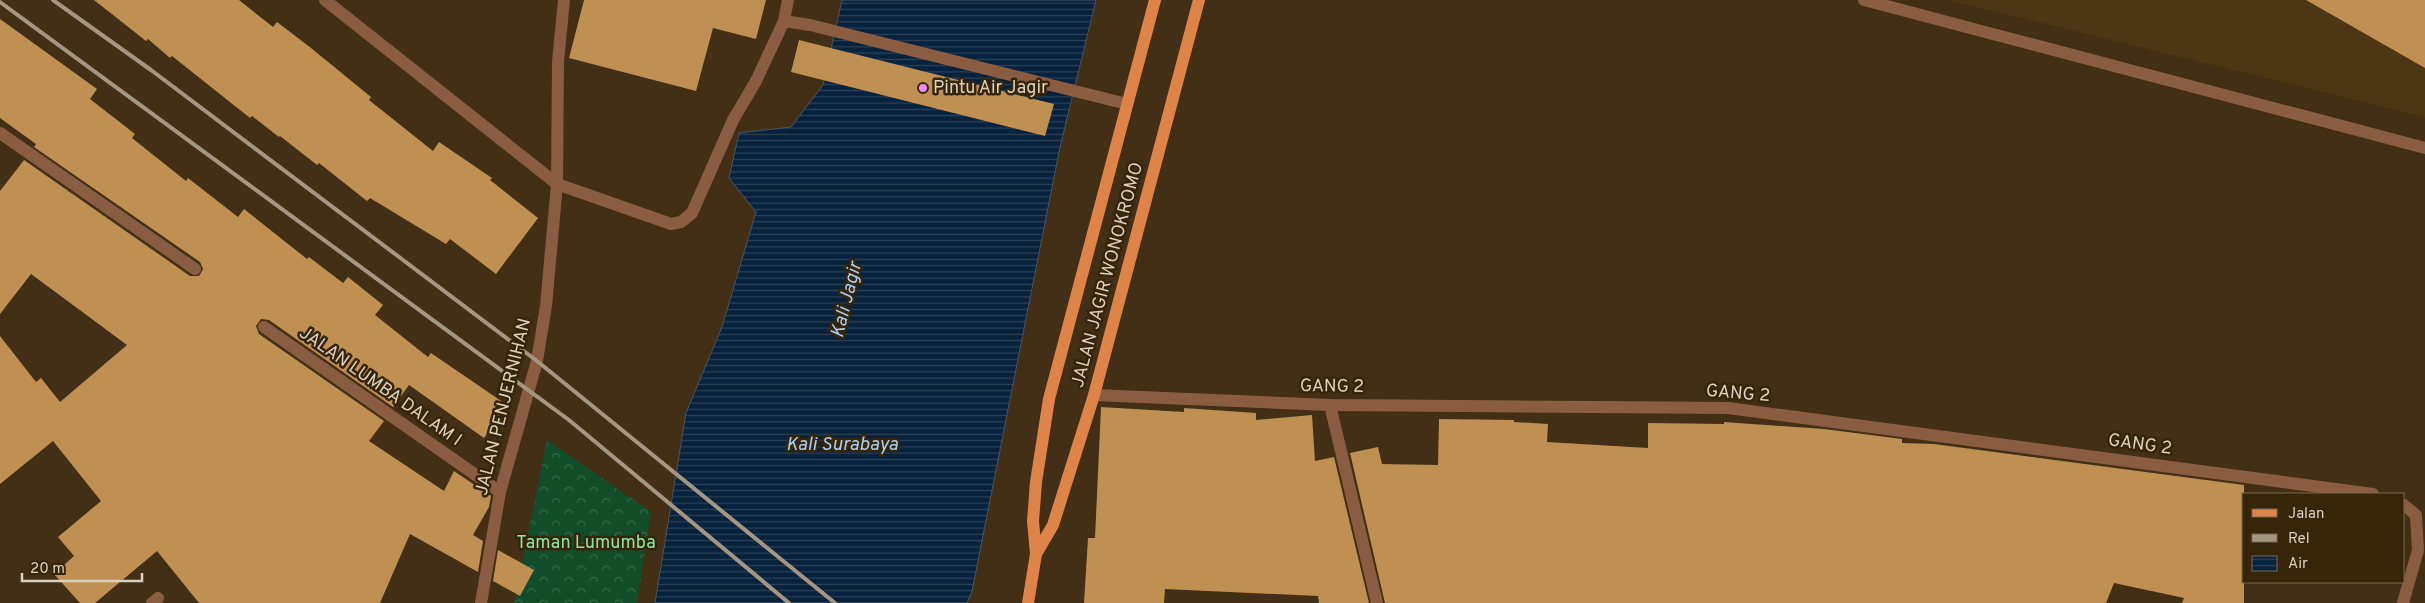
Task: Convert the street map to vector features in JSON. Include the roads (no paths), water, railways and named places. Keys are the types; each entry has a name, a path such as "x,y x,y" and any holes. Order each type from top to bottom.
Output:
{"main road":[{"name":"JALAN JAGIR WONOKROMO","path":"1028,603 1036,554 1034,512 1048,399 1154,0"},
{"name":"JALAN JAGIR WONOKROMO","path":"1036,554 1052,525 1094,395 1199,0"}],"street":[{"path":"326,0 557,184 671,224 687,218 692,213 733,120 756,81 784,21 788,0"},
{"name":"JALAN PENJERNIHAN","path":"481,603 500,492 536,361 546,306 557,184 558,62 564,0"},
{"path":"1864,0 2425,148"},
{"path":"784,21 810,25 1126,104"},
{"path":"0,133 195,269"},
{"name":"JALAN LUMBA DALAM I","path":"264,328 500,492"},
{"name":"GANG 2","path":"1094,395 1330,405 1728,408 2366,493"},
{"path":"1330,405 1376,603"},
{"path":"2404,603 2418,550 2416,516 2405,506"}],"water":[{"name":"Kali Surabaya","path":"842,0 1096,0 1060,147 972,591 967,603 655,603 686,413 722,327 756,212 729,178 739,133 791,127 823,85"}],"railway":[{"path":"53,0 151,70 537,361 835,603"},
{"path":"0,2 569,420 789,603"}],"place":[{"name":"Pintu Air Jagir","path":"923,88"}],"water label":[{"name":"Kali Jagir","path":"847,300"}],"park label":[{"name":"Taman Lumumba","path":"586,543"}]}
